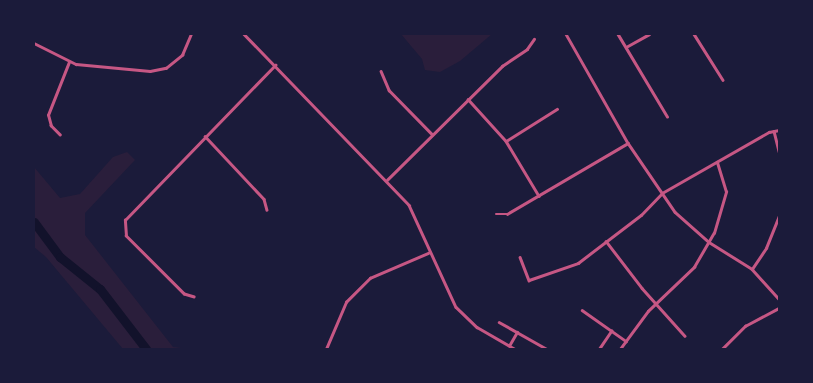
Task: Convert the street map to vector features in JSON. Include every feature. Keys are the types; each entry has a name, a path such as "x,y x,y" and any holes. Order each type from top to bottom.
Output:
{"street":[{"path":"34,43 69,62 150,71 166,68 182,55 191,34"},
{"path":"244,34 387,180 408,205 428,253 451,299 463,315 515,349"},
{"path":"566,34 628,143 683,222 709,242 752,269 779,299"},
{"path":"618,34 667,116"},
{"path":"626,47 649,34"},
{"path":"694,34 723,80"},
{"path":"387,180 502,66 527,49 534,39"},
{"path":"60,135 51,126 48,115 69,62"},
{"path":"194,297 184,294 126,236 125,220 275,65"},
{"path":"381,71 389,90 432,134"},
{"path":"468,99 506,141 539,196"},
{"path":"506,141 557,109"},
{"path":"520,257 525,277 531,280 578,263 641,215 662,193 779,130"},
{"path":"774,131 779,151"},
{"path":"205,136 264,199 267,210"},
{"path":"496,214 507,214 628,143"},
{"path":"620,349 656,304 685,279 709,242 725,199 724,176 718,162"},
{"path":"752,269 772,237 779,216"},
{"path":"606,241 656,304 686,336"},
{"path":"326,349 346,302 370,278 428,253"},
{"path":"722,349 745,326 779,308"},
{"path":"582,310 626,342"},
{"path":"499,322 547,349"},
{"path":"599,349 611,331"},
{"path":"509,346 517,332"}],"shaded area":[{"path":"401,34 492,34 460,61 440,72 425,70 422,59"},
{"path":"127,152 135,160 85,213 85,235 173,347 190,349 123,349 46,257 34,247 34,167 60,198 80,194 113,157"}],"waterway":[{"path":"34,222 60,257 100,289 146,349"}]}
